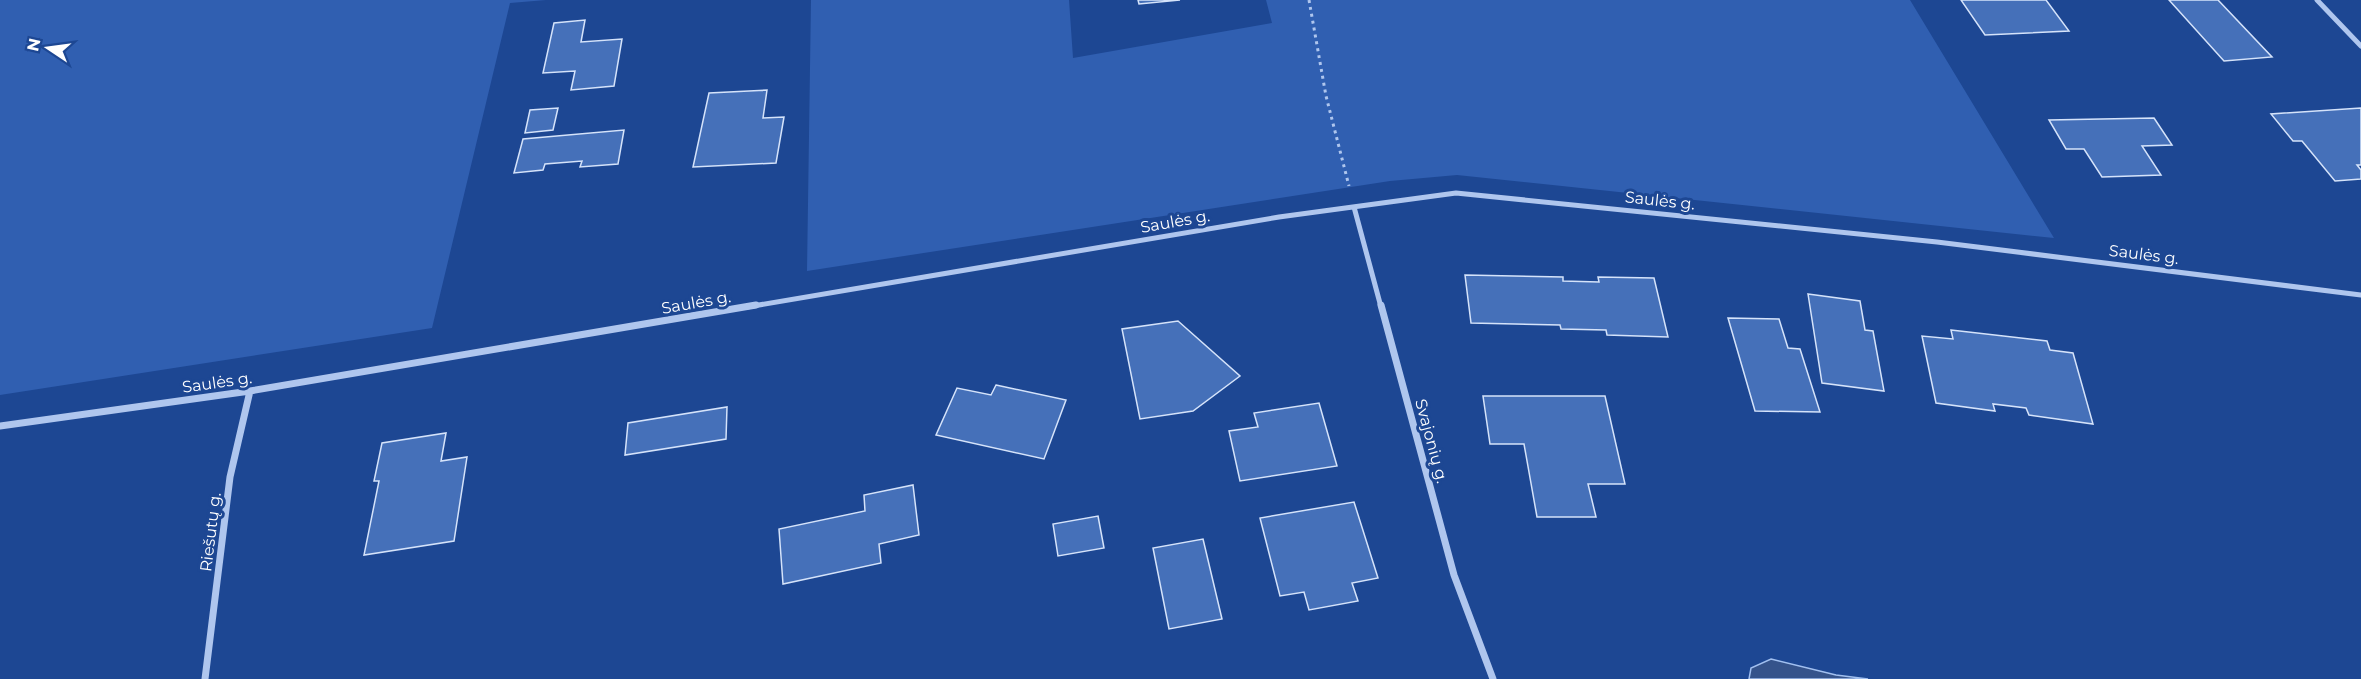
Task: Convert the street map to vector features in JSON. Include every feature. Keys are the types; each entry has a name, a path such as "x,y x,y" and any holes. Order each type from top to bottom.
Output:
{"street":[{"path":"2317,0 2361,46"},
{"name":"Saulės g.","path":"0,426 250,391 1354,207 1455,193 1937,242 2361,295"},
{"name":"Svajonių g.","path":"1354,207 1454,575 1493,679"},
{"name":"Riešutų g.","path":"205,679 231,477 250,391"}],"path":[{"path":"1309,0 1326,96 1354,207"}],"shaded area":[{"path":"0,0 546,0 510,3 432,328 0,395"},
{"path":"811,0 1069,0 1073,58 1272,23 1266,0 1910,0 2054,238 1457,175 1390,181 807,271"},
{"path":"1771,659 1836,675 1868,679 1749,679 1751,668"}],"building":[{"path":"1138,0 1180,0 1139,4"},
{"path":"1961,0 2046,0 2069,31 1985,35"},
{"path":"2169,0 2218,0 2272,57 2224,61"},
{"path":"585,20 581,42 622,39 614,86 571,90 575,71 543,73 554,23"},
{"path":"767,90 763,118 784,117 776,163 693,167 709,93"},
{"path":"558,108 553,130 525,133 530,110"},
{"path":"2361,108 2361,165 2357,165 2361,170 2361,179 2335,181 2302,141 2293,141 2271,114"},
{"path":"2154,118 2172,145 2142,146 2161,175 2102,177 2084,149 2066,149 2049,120"},
{"path":"624,130 618,164 580,167 582,161 545,164 543,170 514,173 523,139"},
{"path":"1465,275 1563,277 1563,281 1599,282 1598,277 1654,278 1668,337 1607,335 1606,330 1561,329 1560,325 1471,323"},
{"path":"1808,294 1860,301 1865,330 1873,331 1884,391 1822,383"},
{"path":"1728,318 1779,319 1788,348 1800,349 1820,412 1755,411"},
{"path":"1178,321 1240,376 1193,411 1140,419 1122,329"},
{"path":"1951,330 2047,341 2050,350 2073,353 2093,424 2029,415 2026,408 1993,404 1995,411 1936,403 1922,336 1953,339"},
{"path":"996,385 1066,400 1044,459 936,435 957,388 991,395"},
{"path":"1483,396 1605,396 1625,484 1588,484 1596,517 1537,517 1524,444 1490,444"},
{"path":"1319,403 1337,466 1240,481 1229,431 1258,427 1254,413"},
{"path":"727,407 726,439 625,455 628,423"},
{"path":"446,433 441,461 467,457 454,541 364,555 379,481 374,481 382,443"},
{"path":"913,485 919,535 879,544 881,563 783,584 779,529 865,511 864,495"},
{"path":"1354,502 1378,578 1352,583 1358,601 1309,610 1304,592 1280,596 1260,518"},
{"path":"1098,516 1104,548 1058,556 1053,524"},
{"path":"1203,539 1222,619 1169,629 1153,548"}]}
